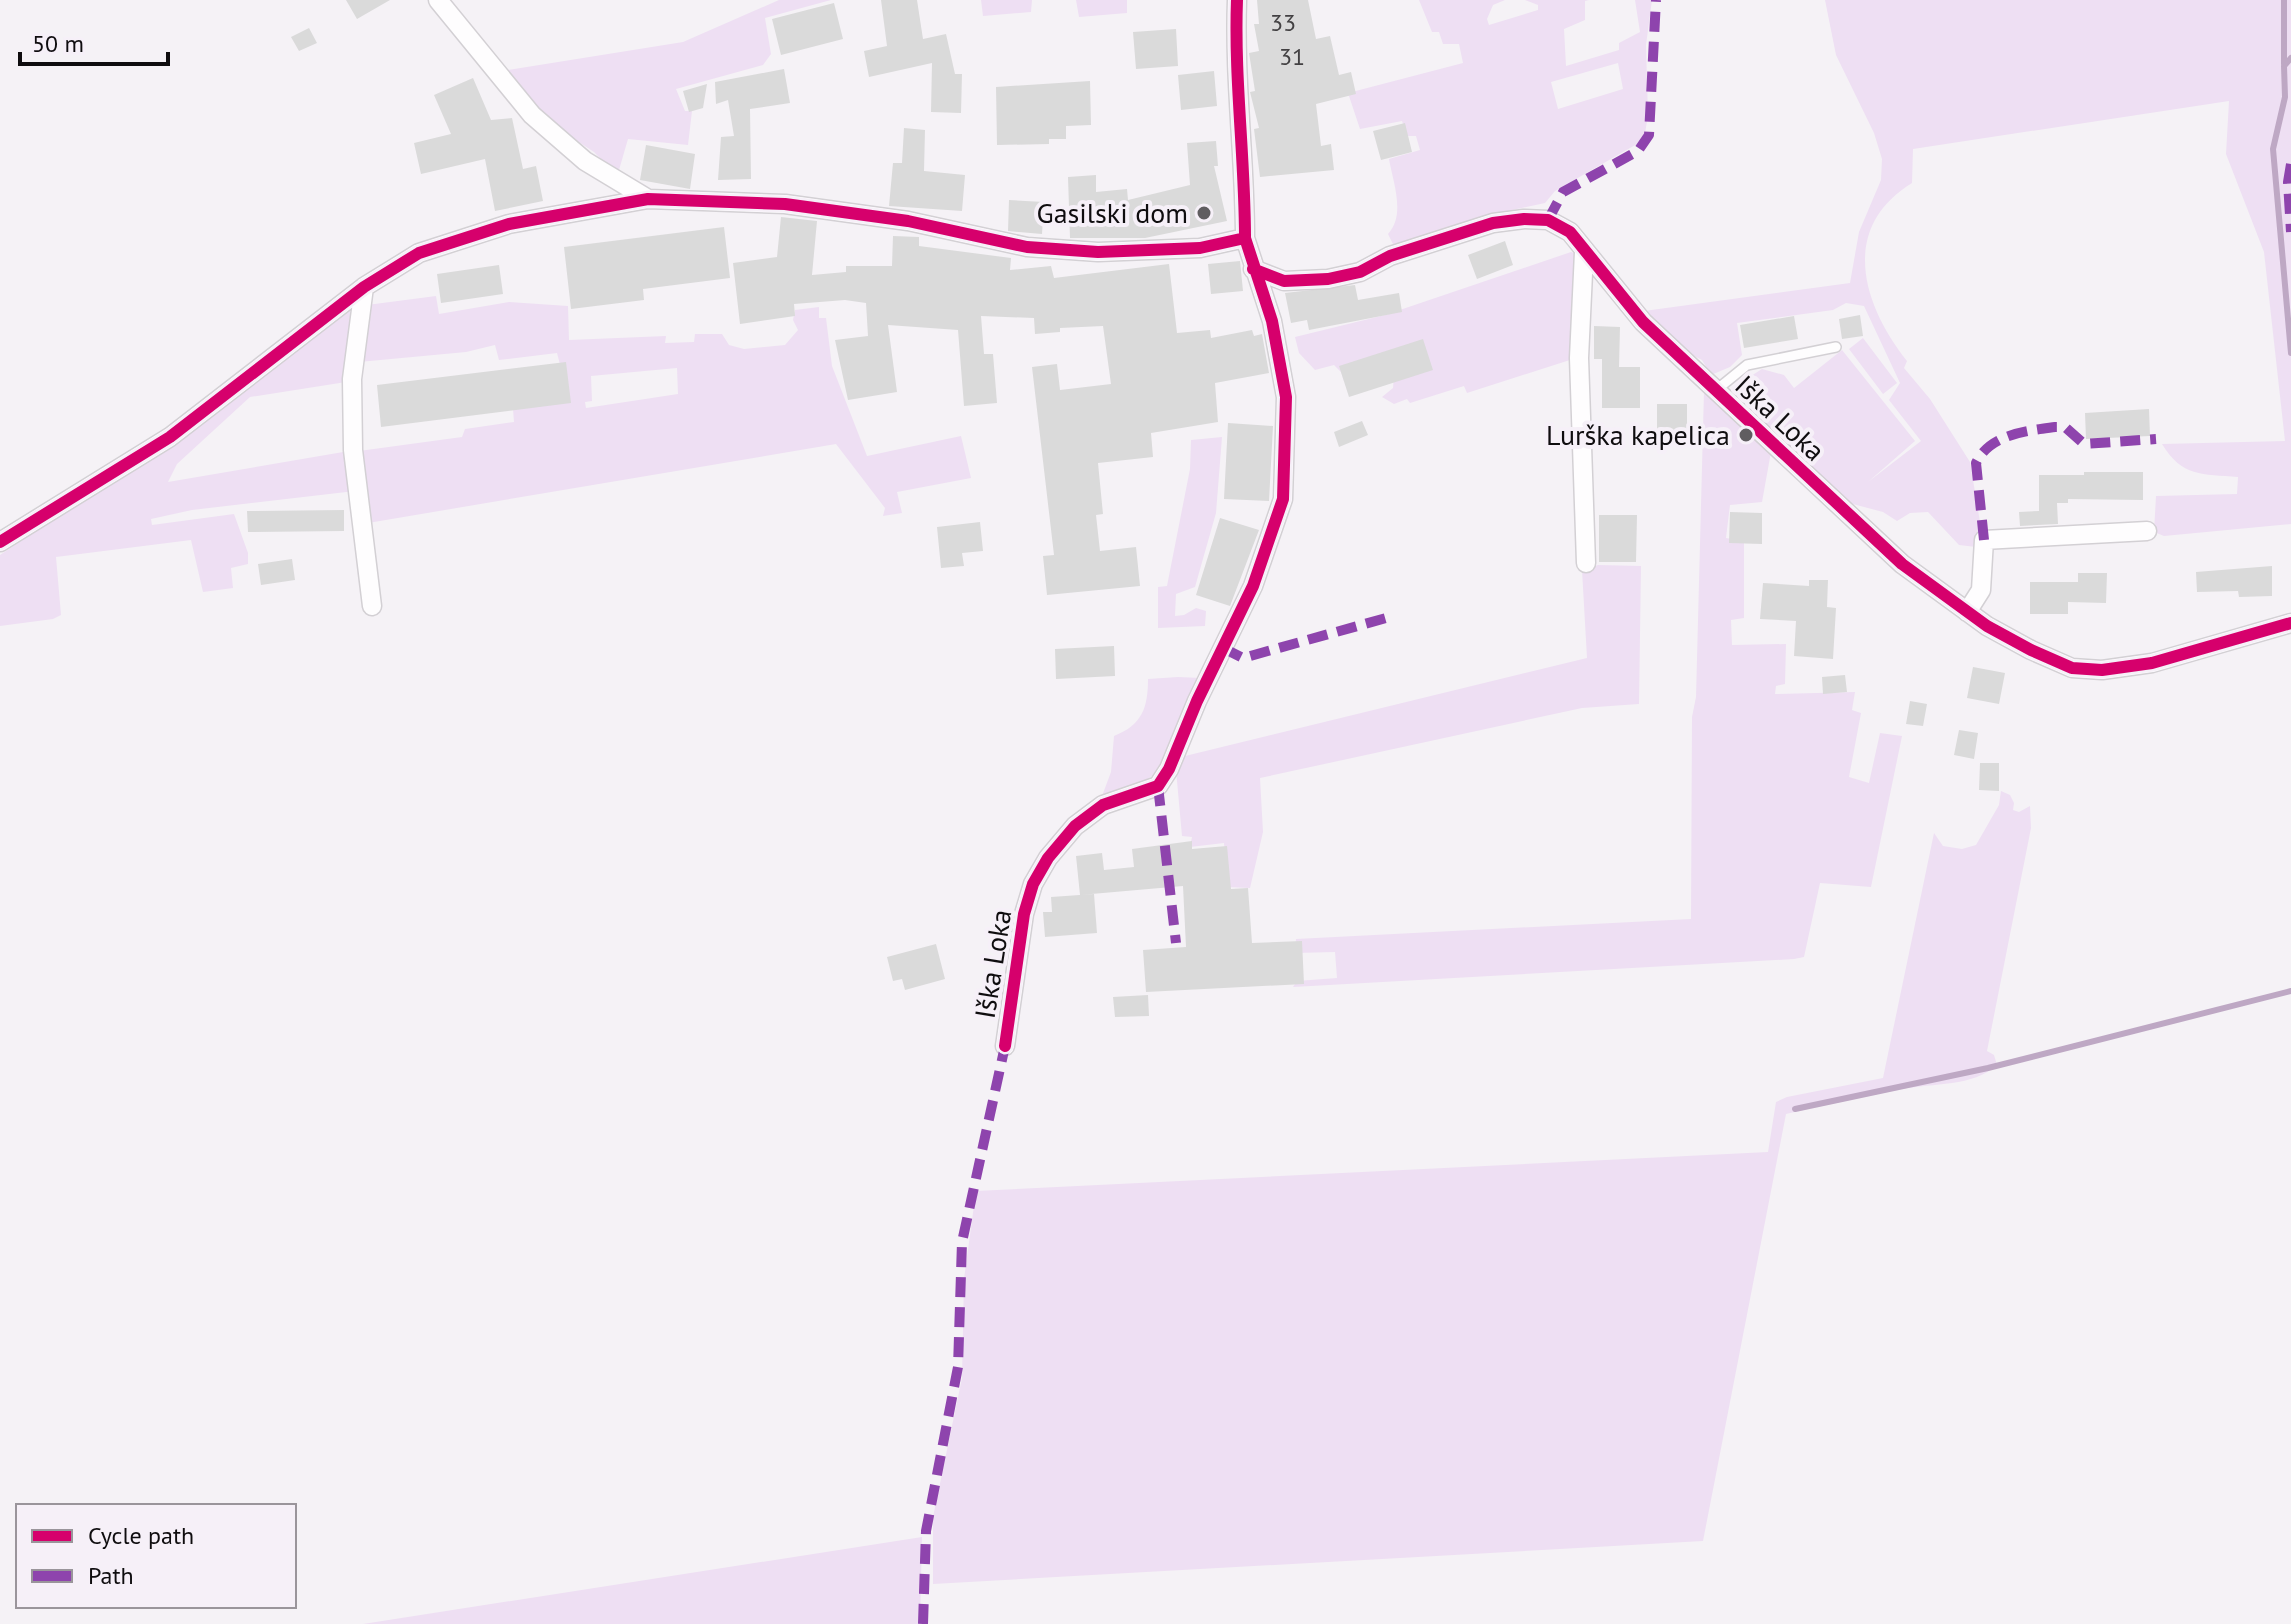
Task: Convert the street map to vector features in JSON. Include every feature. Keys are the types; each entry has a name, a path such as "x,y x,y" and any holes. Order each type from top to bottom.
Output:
{"street":[{"path":"438,0 532,115 585,161 648,199"},
{"name":"Iška Loka","path":"1005,1046 1024,914 1033,884 1048,858 1075,826 1103,805 1158,786 1169,769 1197,701 1253,586 1283,499 1286,397 1272,321 1245,238 1245,160 1235,61 1237,0"},
{"path":"0,542 170,437 364,287 419,253 509,224 648,199 785,204 908,221 1027,247 1098,252 1200,248 1245,238"},
{"name":"Iška Loka","path":"1253,269 1284,281 1328,279 1360,272 1390,256 1493,223 1548,220 1570,232 1643,322 1902,564 1967,612 2031,650 2072,668 2102,670 2152,663 2291,623"},
{"path":"1584,252 1579,358 1586,563"},
{"path":"364,287 352,379 353,436 372,606"},
{"path":"1967,612 1981,590 1984,540 2147,531"}],"lane":[{"path":"1715,391 1747,365 1836,347"}],"shaded area":[{"path":"779,0 831,0 765,18 771,54 763,65 676,89 685,111 692,111 688,145 628,139 619,170 607,165 594,152 550,123 501,71 683,42"},
{"path":"981,0 1032,0 1031,12 983,16"},
{"path":"1076,0 1127,0 1127,13 1079,17"},
{"path":"1419,0 1505,0 1493,5 1487,19 1489,25 1538,10 1538,5 1525,0 1589,0 1585,1 1585,20 1564,29 1566,66 1619,50 1619,43 1640,32 1635,0 1652,0 1646,45 1648,116 1645,133 1637,144 1555,191 1545,203 1489,215 1394,246 1388,234 1396,218 1397,198 1389,159 1420,150 1416,136 1407,136 1402,121 1360,129 1348,93 1463,63 1459,44 1443,44 1439,32 1432,32","holes":["1618,63 1623,89 1558,109 1551,82"]},
{"path":"1825,0 2291,0 2291,524 2164,536 2154,532 2156,496 2237,494 2238,477 2194,472 2177,463 2162,444 2285,441 2264,252 2226,154 2229,101 1913,149 1912,183 1889,201 1874,222 1866,244 1865,268 1879,315 1907,361 1904,368 1930,399 1970,462 1981,528 1981,540 1976,547 1959,545 1928,512 1910,513 1897,521 1883,512 1849,503 1732,395 1743,381 1762,369 1784,375 1794,388 1842,350 1915,441 1868,482 1921,441 1889,400 1900,383 1864,306 1846,303 1833,310 1737,323 1742,355 1730,367 1711,375 1702,360 1681,349 1644,311 1850,283 1859,232 1881,180 1882,159 1874,133 1836,55"},
{"path":"1571,252 1578,255 1573,359 1467,393 1464,386 1410,403 1407,399 1394,404 1382,397 1393,388 1394,376 1389,370 1344,381 1334,365 1315,370 1299,353 1295,337 1385,315"},
{"path":"436,296 439,314 509,302 568,306 569,340 666,336 665,343 694,342 695,334 722,334 729,345 744,349 785,345 798,330 793,320 795,310 819,307 819,318 826,318 832,366 867,456 961,436 971,478 897,492 902,513 883,516 885,508 836,444 368,523 359,451 462,437 465,429 514,422 513,409 563,376 557,353 499,360 495,345 466,352 359,362 367,305","holes":["677,368 678,394 586,408 585,402 592,401 591,376"]},
{"path":"349,310 354,316 346,382 250,397 177,464 168,482 349,451 355,491 192,510 151,519 152,525 234,514 248,553 248,564 231,568 233,588 203,592 191,540 56,557 61,615 53,619 0,626 0,555 223,407"},
{"path":"1863,338 1897,383 1883,394 1849,349"},
{"path":"1704,391 1771,452 1762,502 1730,505 1726,538 1744,541 1744,618 1731,620 1732,645 1786,644 1785,684 1776,686 1775,694 1855,692 1852,710 1861,713 1849,777 1869,783 1880,733 1902,736 1871,887 1820,883 1804,957 1794,959 1293,987 1297,981 1337,978 1335,952 1295,953 1296,939 1691,919 1692,717 1696,697"},
{"path":"1222,437 1216,513 1195,587 1176,594 1175,616 1196,608 1206,611 1205,626 1158,628 1158,587 1167,586 1190,469 1191,440"},
{"path":"1598,565 1641,566 1639,704 1582,708 1260,778 1263,832 1250,888 1227,887 1224,843 1190,847 1192,837 1182,836 1176,770 1181,757 1587,658 1582,570"},
{"path":"1201,678 1157,773 1136,786 1102,796 1111,772 1114,736 1131,727 1142,714 1148,679"},
{"path":"2001,791 2010,795 2013,810 2019,812 2030,806 2031,828 1987,1051 1994,1055 1997,1065 1965,1081 1902,1089 1786,1114 1703,1541 933,1584 933,1517 962,1378 964,1279 976,1191 1768,1152 1776,1102 1787,1097 1883,1078 1934,833 1943,846 1962,849 1976,845 1999,805"},
{"path":"922,1537 920,1624 363,1624"}],"building":[{"path":"346,0 390,0 357,19"},
{"path":"881,0 917,0 923,39 946,34 955,74 962,74 961,113 931,112 932,63 869,77 864,51 887,46"},
{"path":"1257,0 1308,0 1316,39 1330,36 1339,75 1351,72 1356,94 1316,104 1321,146 1331,144 1334,170 1260,177 1254,129 1259,128 1250,92 1255,91 1249,53 1259,51 1254,24 1259,24"},
{"path":"834,3 843,39 781,55 772,19"},
{"path":"309,28 317,43 299,51 291,37"},
{"path":"1176,29 1178,66 1136,69 1133,32"},
{"path":"784,69 790,103 750,109 751,179 718,180 721,137 734,136 728,100 716,104 715,82"},
{"path":"1214,71 1217,106 1181,110 1178,75"},
{"path":"473,78 491,120 512,118 523,169 536,166 543,201 495,211 485,159 421,174 414,143 451,134 434,95"},
{"path":"1090,81 1091,125 1066,126 1066,139 1049,139 1049,144 997,145 996,87"},
{"path":"707,84 703,108 689,112 683,91"},
{"path":"1405,123 1412,152 1381,160 1373,131"},
{"path":"904,128 925,130 924,171 965,175 962,211 889,206 893,163 902,163"},
{"path":"1216,141 1218,166 1214,166 1227,221 1145,238 1070,238 1068,177 1096,175 1096,192 1127,189 1128,200 1190,185 1187,143"},
{"path":"646,145 695,154 690,189 640,180"},
{"path":"1009,200 1044,202 1042,234 1008,231"},
{"path":"781,217 817,221 812,275 846,272 846,266 892,266 893,236 919,237 919,246 1011,258 1010,270 1051,266 1054,278 1169,264 1177,333 1210,330 1211,338 1252,330 1254,336 1262,334 1269,373 1215,383 1218,422 1151,433 1153,457 1098,463 1103,514 1096,515 1100,551 1136,547 1140,586 1047,595 1043,556 1054,555 1032,367 1057,364 1060,390 1111,384 1103,326 1060,328 1060,332 1035,334 1034,318 981,316 984,354 993,354 997,403 964,406 958,330 888,325 897,392 848,400 835,340 868,336 866,303 845,300 794,304 795,316 740,324 733,263 777,257"},
{"path":"724,227 730,278 643,289 644,300 571,309 564,247"},
{"path":"1505,241 1513,265 1477,279 1468,255"},
{"path":"1240,261 1243,291 1211,294 1208,264"},
{"path":"499,265 503,294 441,303 437,274"},
{"path":"1355,285 1358,300 1399,293 1402,312 1309,330 1307,320 1291,323 1285,293"},
{"path":"1860,315 1863,336 1842,339 1839,319"},
{"path":"1794,316 1798,339 1744,348 1740,325"},
{"path":"1594,326 1620,327 1619,367 1640,367 1640,408 1602,408 1602,359 1594,359"},
{"path":"1423,339 1433,370 1349,397 1339,366"},
{"path":"566,362 571,403 381,427 377,385"},
{"path":"1657,404 1687,404 1687,442 1657,442"},
{"path":"2149,409 2150,436 2086,439 2085,413"},
{"path":"1362,421 1368,435 1339,447 1334,432"},
{"path":"1228,423 1273,426 1269,501 1224,499"},
{"path":"2084,472 2143,472 2143,500 2068,499 2068,503 2057,503 2058,524 2020,526 2019,512 2039,511 2039,475 2084,475"},
{"path":"344,510 344,531 248,532 247,511"},
{"path":"1730,512 1762,513 1762,544 1729,543"},
{"path":"1599,515 1637,515 1636,562 1599,562"},
{"path":"1220,518 1259,530 1230,606 1196,595"},
{"path":"980,522 983,551 962,553 964,566 941,568 937,527"},
{"path":"292,559 295,580 261,585 258,564"},
{"path":"2272,566 2272,596 2239,597 2238,591 2197,592 2196,572"},
{"path":"2078,573 2107,573 2106,603 2068,602 2068,614 2030,614 2030,582 2078,582"},
{"path":"1809,580 1828,580 1827,607 1836,608 1833,659 1794,656 1796,621 1760,619 1763,583 1809,586"},
{"path":"1114,646 1115,676 1056,679 1055,649"},
{"path":"1973,667 2005,673 1999,704 1967,698"},
{"path":"1845,675 1847,692 1823,694 1822,677"},
{"path":"1910,701 1927,704 1923,726 1906,724"},
{"path":"1959,730 1978,733 1974,759 1954,755"},
{"path":"1980,763 1999,763 1999,791 1979,790"},
{"path":"1192,841 1192,849 1227,846 1231,889 1248,888 1252,943 1302,941 1304,984 1146,992 1143,950 1186,947 1183,886 1080,895 1076,856 1102,853 1104,870 1134,867 1132,849"},
{"path":"1094,894 1097,933 1045,937 1043,912 1052,912 1051,897"},
{"path":"936,944 945,979 905,990 902,979 893,981 887,957"},
{"path":"1148,995 1149,1016 1115,1017 1113,997"}],"waterway":[{"path":"2284,0 2284,64"},
{"path":"2291,58 2284,66 2285,97 2273,149 2291,353"},
{"path":"1795,1109 1988,1068 2291,991"}],"marked path":[{"path":"1548,220 1563,192 1638,151 1649,135 1656,0"},
{"path":"2291,164 2288,182 2291,232"},
{"path":"1984,540 1976,463 1982,453 2000,440 2055,427 2065,427 2084,444 2156,439"},
{"path":"1223,648 1243,658 1386,618 1391,613"},
{"path":"1158,786 1176,943"},
{"path":"923,1624 926,1531 958,1367 962,1242 1005,1046"}],"cycle path":[{"path":"0,542 170,437 364,287 419,253 509,224 648,199 785,204 908,221 1027,247 1098,252 1200,248 1245,238 1237,0"},
{"path":"1253,269 1284,281 1328,279 1360,272 1390,256 1493,223 1548,220 1570,232 1643,322 1902,564 1987,626 2031,650 2072,668 2102,670 2152,663 2291,623"},
{"path":"1005,1046 1024,914 1033,884 1048,858 1075,826 1103,805 1158,786 1169,769 1197,701 1253,586 1283,499 1286,397 1272,321 1245,238"}],"place":[{"name":"Gasilski dom","path":"1204,213"},
{"name":"Lurška kapelica","path":"1746,435"}]}
